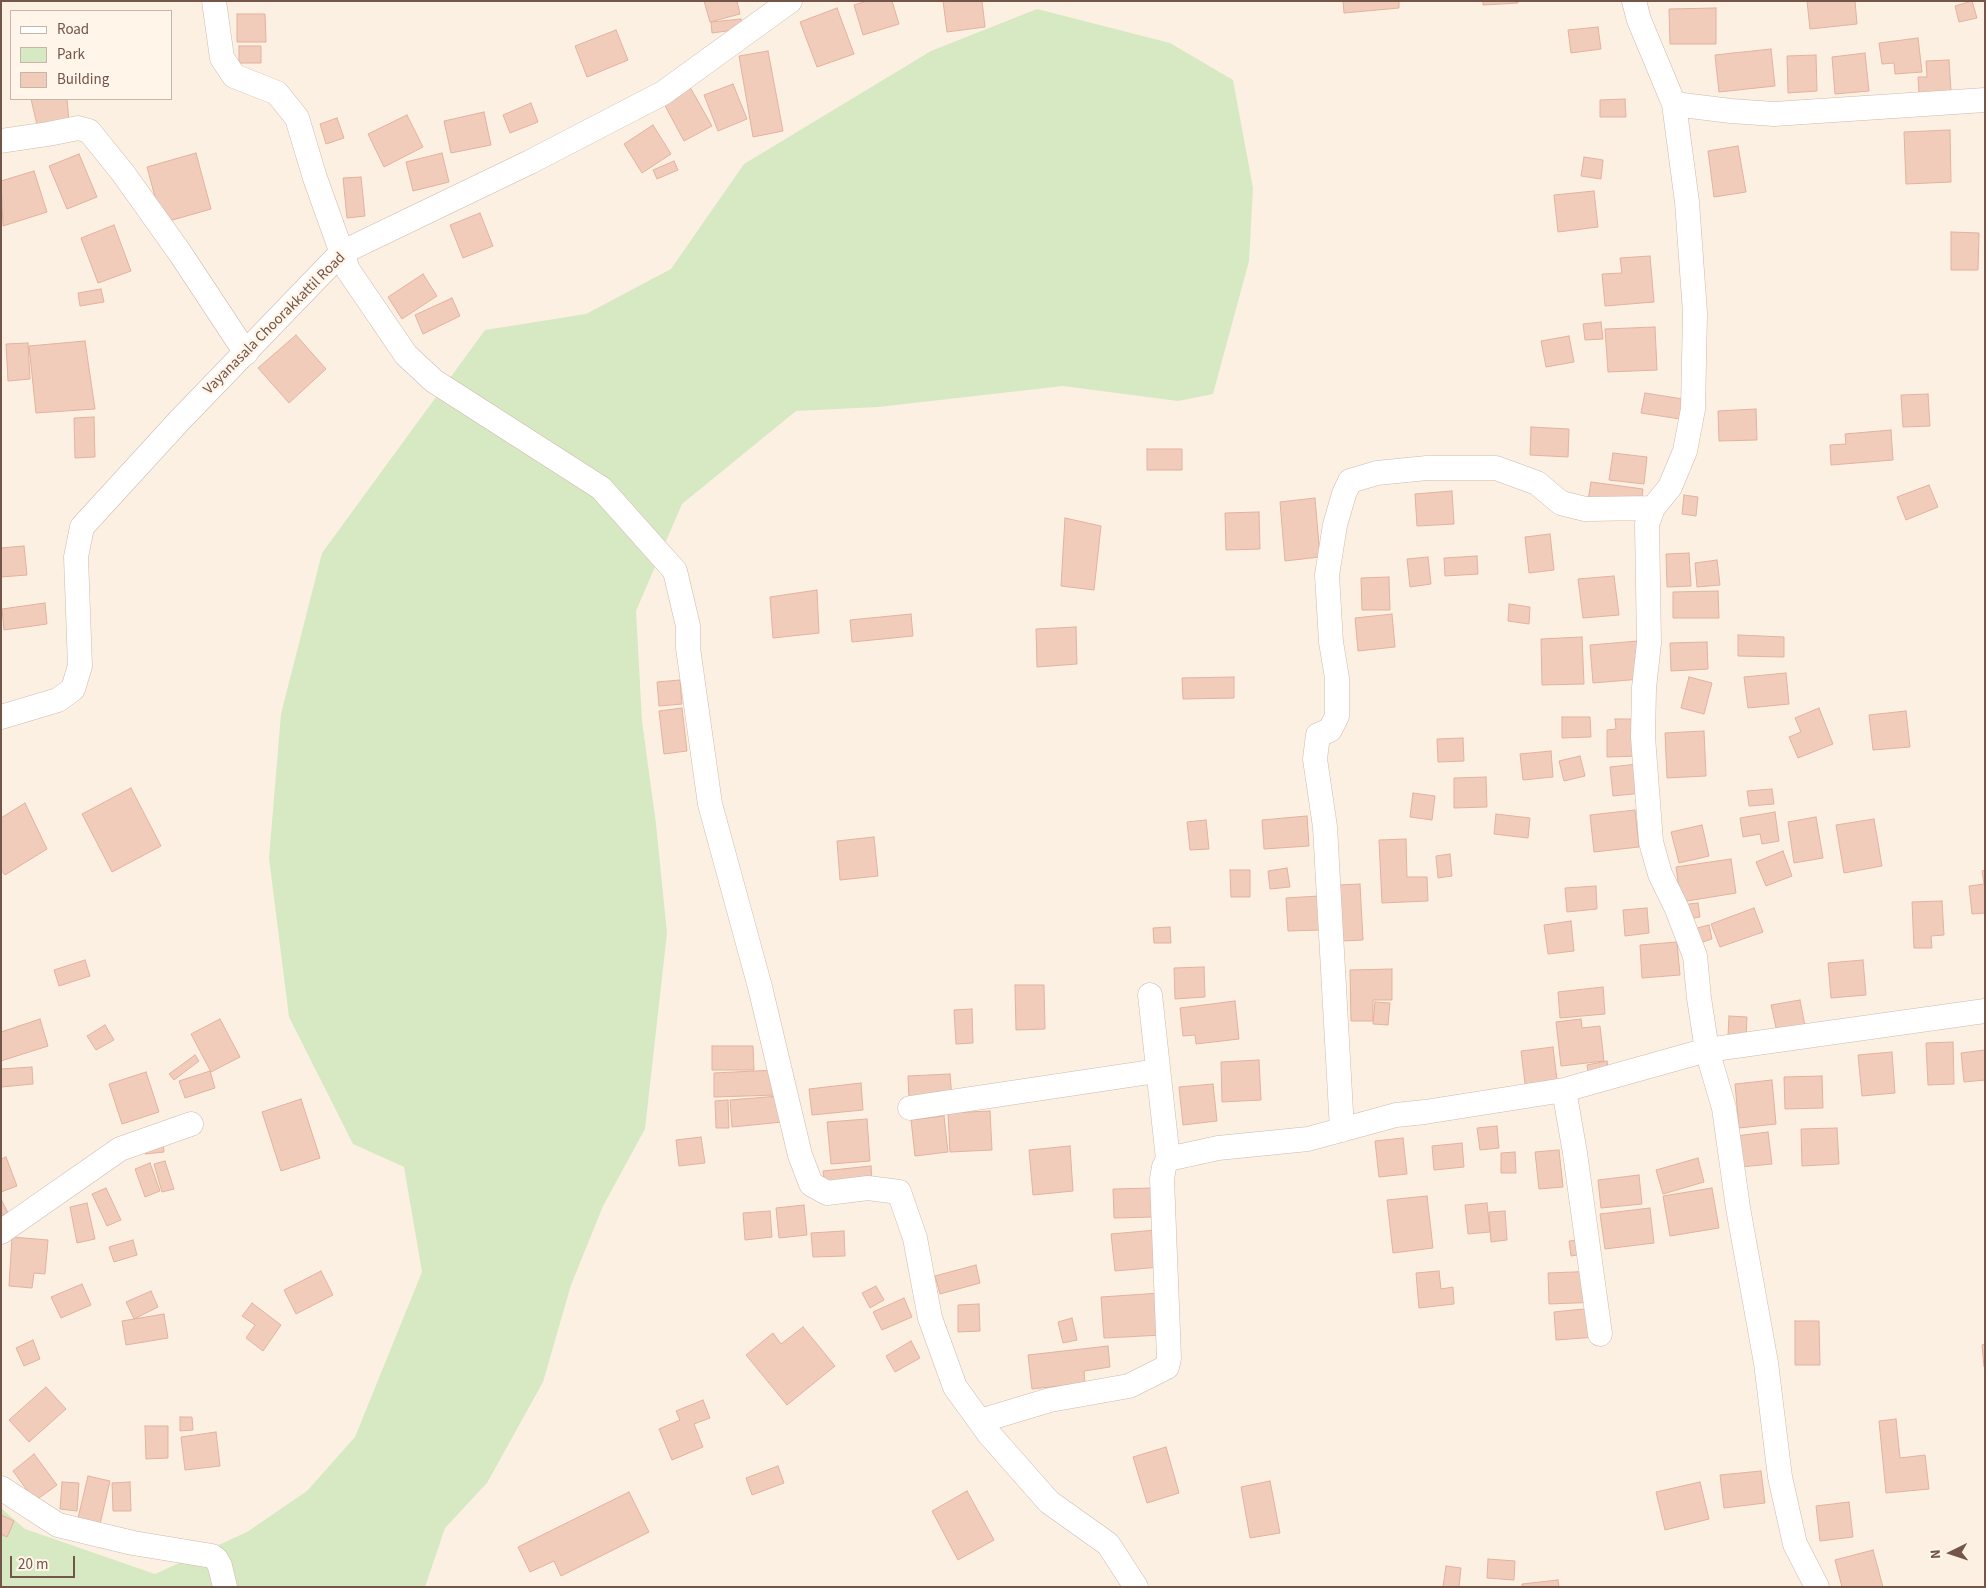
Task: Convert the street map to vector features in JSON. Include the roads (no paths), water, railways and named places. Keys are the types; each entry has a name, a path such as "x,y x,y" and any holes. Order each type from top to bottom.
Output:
{"street":[{"path":"214,1 222,58 234,76 277,93 297,118 348,270 406,355 434,381 601,488 675,570 688,626 688,648 710,804 760,987 800,1155 811,1184 827,1192 868,1188 900,1192 915,1238 930,1318 956,1388 980,1421 1049,1502 1108,1544 1136,1587"},
{"name":"Vayanasala Choorakkattil Road","path":"1,717 58,700 73,689 80,666 76,557 82,527 179,421 341,253 530,162 663,94 790,1"},
{"path":"1634,1 1639,20 1674,104 1687,202 1695,313 1693,409 1684,452 1670,487 1653,508 1647,524 1649,643 1644,688 1643,737 1651,842 1660,874 1677,909 1695,956 1707,1050 1724,1108 1738,1208 1766,1363 1780,1477 1794,1544 1817,1587"},
{"path":"1674,104 1774,114 1985,100"},
{"path":"1,141 78,128 89,131 123,173 180,252 246,353"},
{"path":"1342,1130 1325,827 1315,759 1318,735 1330,730 1337,716 1337,678 1331,642 1327,575 1335,525 1350,480 1377,473 1427,468 1496,468 1537,483 1561,503 1585,509 1653,508"},
{"path":"980,1421 1050,1400 1129,1386 1167,1367 1169,1358 1162,1179 1164,1167 1168,1159 1150,995"},
{"path":"1168,1159 1218,1148 1308,1139 1396,1115 1564,1090 1707,1050 1985,1011"},
{"path":"910,1108 1157,1071"},
{"path":"1564,1090 1575,1153 1600,1334"},
{"path":"1,1232 120,1149 191,1124"},
{"path":"1,1488 58,1524 133,1543 212,1556 220,1566 225,1587"}]}
